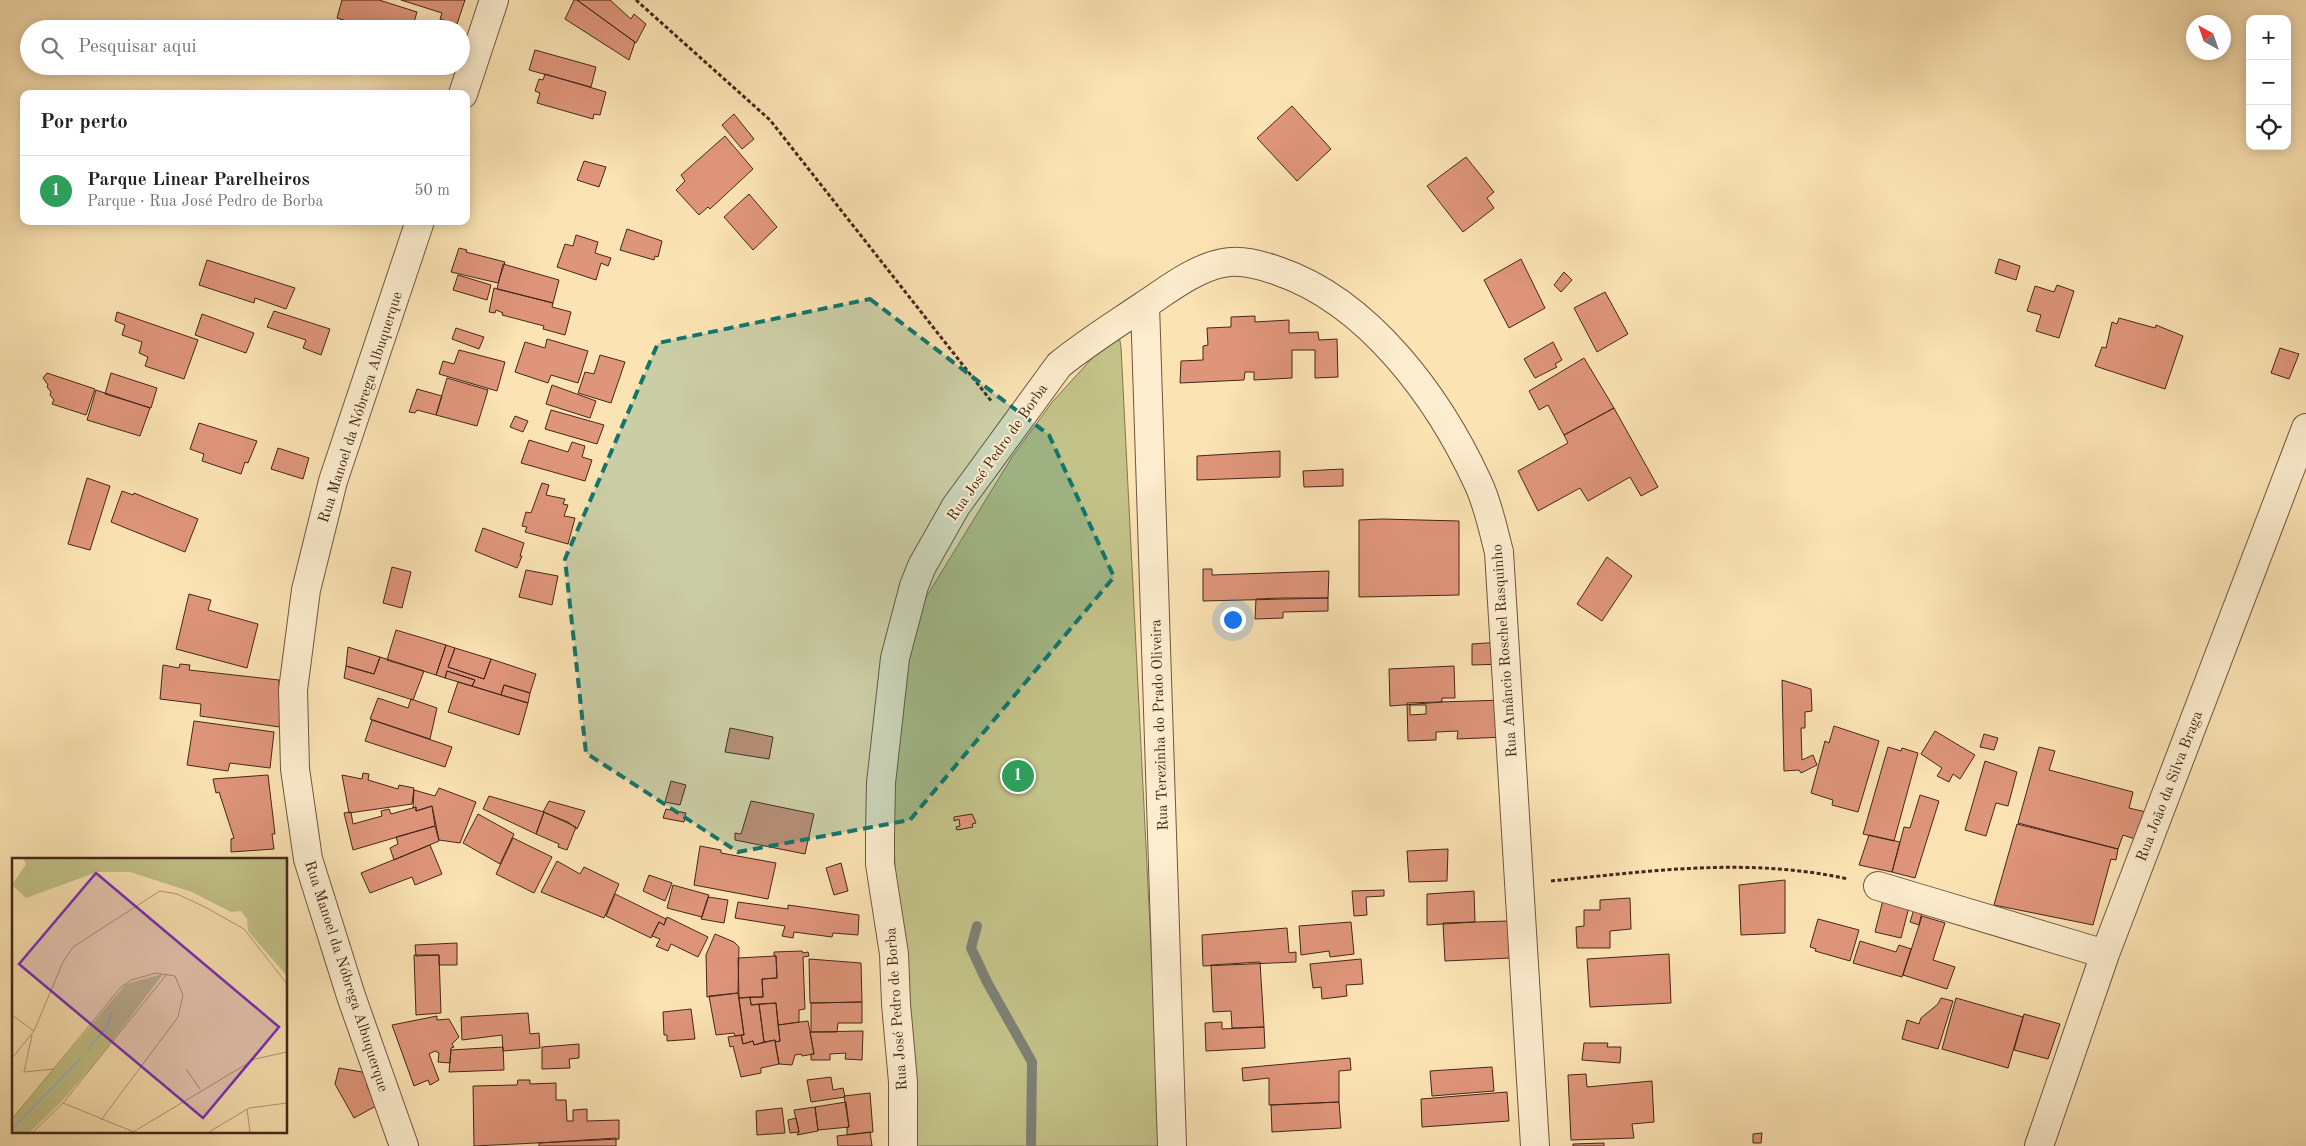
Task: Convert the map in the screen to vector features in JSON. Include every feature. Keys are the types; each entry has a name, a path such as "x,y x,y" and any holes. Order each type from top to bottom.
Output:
{"street":[{"path":"470,70 494,0"},
{"path":"463,90 468,75"},
{"name":"Rua Manoel da Nóbrega Albuquerque","path":"404,1146 350,996 308,859 295,769 293,690 306,590 333,481 419,225"},
{"name":"Rua Amâncio Roschel Rasquinho","path":"1145,305 1184,278 1222,263 1257,263 1302,279 1348,308 1400,359 1435,404 1479,484 1499,552 1535,1146"},
{"name":"Rua José Pedro de Borba","path":"903,1146 902,1082 894,954 880,864 881,783 891,683 900,638 914,586 922,566 956,506 1059,364 1145,305"},
{"name":"Rua Terezinha do Prado Oliveira","path":"1145,305 1172,1146"},
{"name":"Rua João da Silva Braga","path":"2039,1146 2105,954 2306,428"},
{"path":"1878,886 2105,954"}],"path":[{"path":"636,0 770,120 1013,428"},
{"path":"1520,883 1706,866 1769,867 1826,874 1878,886"}],"highlighted area":[{"path":"870,299 1049,435 1114,577 910,820 738,852 586,753 565,559 658,343"}],"shaded area":[{"path":"1118,330 1121,347 1161,1146 904,1146 894,837 894,716 906,630 1012,457 1053,401"}],"building":[{"path":"342,0 379,0 417,12 415,20 343,20 337,18"},
{"path":"401,0 465,0 458,20 440,19 442,13"},
{"path":"574,0 577,0 635,42 629,60 565,19"},
{"path":"577,0 610,0 631,19 634,14 646,24 636,43"},
{"path":"535,50 596,67 591,87 529,70"},
{"path":"545,74 606,92 600,115 594,114 593,119 537,103 540,93 535,91 539,79 543,80"},
{"path":"1292,106 1331,149 1297,181 1257,138"},
{"path":"734,114 754,139 742,149 722,125"},
{"path":"725,136 753,169 710,209 708,207 699,215 676,190 685,181 681,175"},
{"path":"1466,157 1494,192 1487,198 1494,208 1463,232 1427,186"},
{"path":"584,161 606,167 599,187 577,180"},
{"path":"749,194 777,227 753,250 724,217"},
{"path":"627,229 662,241 658,257 655,256 654,260 620,250"},
{"path":"576,235 598,242 595,253 611,258 608,266 601,263 596,280 557,267 565,244 573,246"},
{"path":"459,248 467,250 466,252 505,262 498,283 451,272"},
{"path":"1521,259 1545,308 1509,328 1484,280"},
{"path":"1999,259 2020,266 2016,280 1995,273"},
{"path":"207,260 295,288 286,309 255,298 254,303 199,285"},
{"path":"503,264 559,280 553,303 497,289"},
{"path":"1564,272 1572,280 1561,292 1554,285"},
{"path":"458,275 491,285 487,300 453,290"},
{"path":"2057,285 2074,291 2059,338 2036,331 2041,315 2027,311 2035,286 2054,292"},
{"path":"494,288 553,303 552,307 571,312 565,335 543,329 544,326 502,315 503,313 496,310 495,313 489,312"},
{"path":"1605,292 1628,334 1597,352 1574,308"},
{"path":"274,311 330,329 321,355 303,348 306,340 267,327"},
{"path":"117,312 198,340 184,379 145,366 148,357 139,353 142,342 122,335 125,325 115,321"},
{"path":"202,314 254,333 246,353 195,335"},
{"path":"1255,316 1255,322 1289,320 1289,333 1318,332 1319,340 1337,339 1338,377 1315,378 1315,350 1292,350 1292,378 1254,380 1254,372 1245,372 1244,380 1180,383 1181,361 1203,360 1203,346 1208,345 1207,328 1231,327 1231,317"},
{"path":"2119,318 2155,328 2156,325 2183,336 2165,389 2095,366 2102,347 2106,348 2112,322 2117,324"},
{"path":"456,328 484,337 479,349 452,339"},
{"path":"547,339 588,351 578,383 551,375 548,383 515,372 525,342 545,348"},
{"path":"1553,342 1562,360 1555,364 1557,367 1535,378 1524,359"},
{"path":"2280,348 2299,354 2289,379 2271,373"},
{"path":"459,350 505,362 497,391 439,374 443,361 454,364"},
{"path":"600,355 625,362 611,403 578,393 585,372 594,374"},
{"path":"1584,358 1614,408 1564,435 1548,405 1539,410 1529,391"},
{"path":"47,373 95,389 86,415 52,404 54,400 43,378"},
{"path":"111,373 157,388 151,408 105,394"},
{"path":"447,378 488,390 477,426 436,415"},
{"path":"552,385 596,401 590,418 546,404"},
{"path":"417,389 442,396 436,415 417,410 415,413 409,412"},
{"path":"96,390 150,408 140,436 87,420"},
{"path":"1614,408 1658,487 1641,496 1630,477 1588,501 1580,488 1538,511 1518,471 1568,443 1564,435"},
{"path":"551,410 604,425 597,444 545,429"},
{"path":"515,416 528,421 523,432 510,427"},
{"path":"199,423 257,441 248,463 245,462 241,474 202,461 204,454 190,449"},
{"path":"529,440 568,452 572,442 585,446 582,457 592,460 585,481 521,463"},
{"path":"278,448 309,458 303,479 271,469"},
{"path":"1280,451 1280,477 1197,480 1197,456"},
{"path":"1343,469 1343,486 1304,487 1303,471"},
{"path":"87,478 110,486 90,550 68,544"},
{"path":"542,483 549,485 546,495 565,499 563,504 568,505 564,516 575,518 568,544 525,532 527,527 522,526 526,512 531,513"},
{"path":"122,491 133,495 134,493 198,519 185,552 111,522"},
{"path":"1359,520 1459,521 1459,595 1359,597"},
{"path":"483,528 524,543 520,556 522,556 517,568 475,551"},
{"path":"1607,557 1632,576 1602,621 1577,604"},
{"path":"392,567 411,572 402,608 383,603"},
{"path":"1203,569 1212,569 1212,575 1329,571 1328,598 1203,601"},
{"path":"526,570 558,576 552,605 519,597"},
{"path":"189,594 211,600 208,610 258,624 247,668 176,649"},
{"path":"1328,598 1328,611 1283,612 1283,618 1255,619 1256,599"},
{"path":"396,630 446,645 436,675 387,660"},
{"path":"1502,642 1504,664 1472,665 1472,644"},
{"path":"446,645 455,648 448,667 484,679 491,659 536,674 530,693 504,685 501,695 472,686 475,680 447,671 445,678 436,675"},
{"path":"348,647 380,657 374,674 346,666"},
{"path":"455,648 491,659 484,679 448,667"},
{"path":"380,657 424,671 413,700 344,678 346,666 374,674"},
{"path":"180,664 190,665 189,670 279,680 280,727 200,716 201,704 160,699 163,665 179,668"},
{"path":"1454,666 1455,698 1442,698 1442,702 1390,706 1389,669"},
{"path":"447,671 475,680 472,686 445,678"},
{"path":"1782,680 1811,689 1812,711 1805,712 1805,728 1801,728 1802,760 1813,755 1817,765 1801,773 1799,770 1784,771"},
{"path":"458,682 528,703 519,735 448,712"},
{"path":"504,685 530,693 528,703 501,695"},
{"path":"378,698 408,708 411,699 437,708 430,739 370,719"},
{"path":"1505,700 1505,737 1457,739 1458,731 1436,732 1436,740 1408,741 1407,703","holes":["1410,705 1426,705 1426,714 1410,715"]},
{"path":"372,720 452,747 445,767 365,741"},
{"path":"194,721 274,732 270,768 230,763 228,771 187,765"},
{"path":"1834,726 1879,741 1858,812 1832,805 1833,800 1811,793 1825,741 1829,743"},
{"path":"730,728 773,737 769,759 725,752"},
{"path":"1935,731 1975,755 1960,779 1953,774 1949,782 1937,776 1942,768 1921,754"},
{"path":"1984,734 1998,738 1994,750 1980,747"},
{"path":"1888,747 1901,751 1902,748 1918,753 1894,841 1863,834"},
{"path":"2039,747 2055,751 2049,770 2133,792 2129,808 2146,812 2138,840 2123,835 2118,849 2018,823"},
{"path":"1985,761 2017,772 2008,806 1996,803 1986,836 1965,830"},
{"path":"363,773 369,774 368,780 398,789 399,785 414,788 412,804 349,813 342,775 362,779"},
{"path":"268,775 275,834 272,834 274,849 231,852 231,839 234,838 219,792 216,793 213,779"},
{"path":"671,781 686,785 680,805 665,802"},
{"path":"439,788 476,802 460,843 439,840 432,806 416,811 416,807 413,808 414,790 435,796"},
{"path":"1920,795 1939,801 1915,878 1892,872 1904,827 1910,828"},
{"path":"489,796 544,812 536,834 483,809"},
{"path":"549,801 585,811 577,829 568,822 543,812"},
{"path":"751,801 814,814 805,854 735,840 735,833 741,834"},
{"path":"432,806 435,826 353,850 344,813 351,812 353,824 382,816 381,811 389,809 391,814 416,807 416,811"},
{"path":"666,809 686,813 684,822 663,818"},
{"path":"544,812 576,827 567,850 558,847 559,844 536,834"},
{"path":"478,814 514,834 500,864 463,843"},
{"path":"972,814 976,823 972,824 973,827 957,830 956,827 960,826 959,819 954,821 954,817"},
{"path":"2017,824 2118,849 2116,860 2111,859 2093,925 1994,905"},
{"path":"435,826 439,841 394,860 390,848 398,844 396,837"},
{"path":"1869,835 1900,842 1892,872 1859,865"},
{"path":"513,838 552,857 534,893 496,874"},
{"path":"430,845 442,874 415,885 412,877 370,893 361,873"},
{"path":"700,846 721,850 721,853 776,863 768,899 694,885"},
{"path":"1448,849 1447,881 1409,882 1407,851"},
{"path":"557,861 580,874 584,867 619,884 604,918 541,892"},
{"path":"841,863 848,891 834,895 826,868"},
{"path":"649,875 672,883 665,901 643,891"},
{"path":"1785,880 1785,933 1741,935 1739,885"},
{"path":"673,885 709,895 702,917 667,908"},
{"path":"1384,890 1384,896 1366,897 1367,915 1354,916 1352,891"},
{"path":"1474,891 1475,922 1427,925 1427,894"},
{"path":"615,894 666,919 664,925 659,922 651,938 606,916"},
{"path":"708,897 728,900 724,923 701,919"},
{"path":"1630,898 1631,929 1610,931 1610,948 1577,948 1576,927 1584,926 1584,910 1600,910 1600,900"},
{"path":"1883,900 1909,907 1901,938 1875,932"},
{"path":"738,902 788,909 788,905 859,915 858,935 833,933 832,937 794,932 793,938 782,936 785,926 735,918"},
{"path":"1914,909 1922,912 1919,925 1910,922"},
{"path":"1922,916 1945,923 1933,960 1955,967 1947,989 1903,975"},
{"path":"667,917 708,937 698,957 671,944 668,951 656,946 660,939 652,936 659,922 664,925"},
{"path":"1818,919 1859,930 1850,961 1815,951 1816,949 1810,947"},
{"path":"1509,921 1510,958 1445,961 1443,923"},
{"path":"1351,922 1354,954 1330,957 1329,951 1301,955 1299,926"},
{"path":"1287,928 1289,953 1296,952 1296,962 1203,966 1202,935"},
{"path":"715,934 734,942 739,947 738,993 707,997 706,955"},
{"path":"1860,941 1896,952 1899,945 1911,949 1902,977 1853,963"},
{"path":"457,943 457,965 439,965 439,955 416,956 415,945"},
{"path":"802,951 803,953 808,952 809,956 803,957 805,1009 799,1010 799,1022 778,1025 776,1003 751,1005 750,997 763,997 762,979 777,978 776,956 774,956 774,952"},
{"path":"1669,954 1671,1003 1590,1007 1587,959"},
{"path":"414,955 439,955 441,1013 416,1015"},
{"path":"776,956 777,978 762,979 763,997 739,998 738,958"},
{"path":"809,959 861,963 862,1002 810,1003"},
{"path":"1361,959 1363,984 1346,985 1347,996 1322,999 1321,987 1313,988 1310,964"},
{"path":"1260,962 1264,1027 1232,1028 1231,1011 1213,1012 1211,965"},
{"path":"738,993 744,1035 735,1036 734,1033 716,1035 709,996"},
{"path":"750,997 751,1005 759,1004 764,1042 754,1045 753,1041 743,1044 741,1035 744,1035 739,998"},
{"path":"1941,998 1953,1001 1938,1049 1902,1039 1907,1020 1919,1024 1921,1018 1938,1004"},
{"path":"1956,998 2023,1017 2008,1068 1942,1049"},
{"path":"862,1002 862,1023 838,1023 837,1032 811,1032 811,1003"},
{"path":"776,1003 780,1041 764,1042 759,1004"},
{"path":"691,1009 695,1039 667,1041 667,1035 664,1035 663,1012"},
{"path":"528,1013 530,1034 539,1033 540,1048 503,1051 502,1035 462,1040 461,1017"},
{"path":"2024,1014 2060,1024 2048,1059 2014,1050"},
{"path":"437,1016 437,1020 449,1019 459,1037 452,1044 454,1047 451,1048 450,1063 438,1062 439,1053 435,1051 429,1054 439,1080 430,1085 428,1080 414,1086 392,1025"},
{"path":"808,1021 814,1054 795,1055 792,1065 779,1064 775,1042 780,1041 778,1025"},
{"path":"1222,1022 1222,1029 1264,1027 1265,1048 1206,1051 1205,1023"},
{"path":"863,1031 862,1060 845,1059 846,1053 830,1054 830,1060 811,1060 811,1054 814,1054 810,1032"},
{"path":"741,1035 743,1044 753,1041 754,1045 775,1040 779,1064 761,1068 761,1073 741,1077 733,1046 730,1047 728,1037"},
{"path":"1584,1043 1608,1043 1607,1047 1621,1047 1620,1063 1582,1060"},
{"path":"579,1044 579,1058 569,1059 570,1068 542,1069 542,1047"},
{"path":"503,1047 504,1070 449,1072 451,1050"},
{"path":"1350,1058 1351,1070 1339,1071 1339,1102 1269,1105 1269,1078 1243,1081 1242,1068"},
{"path":"1492,1067 1494,1091 1432,1096 1430,1071"},
{"path":"339,1068 362,1072 367,1079 367,1086 376,1106 354,1118 335,1084"},
{"path":"1586,1074 1587,1087 1652,1081 1654,1122 1632,1124 1634,1138 1571,1140 1568,1075"},
{"path":"831,1077 833,1090 843,1088 845,1097 811,1102 807,1080"},
{"path":"518,1080 530,1080 530,1084 556,1083 556,1100 566,1100 567,1121 573,1121 573,1110 587,1109 587,1121 619,1120 619,1139 474,1146 473,1086 517,1085"},
{"path":"1507,1092 1509,1121 1422,1127 1421,1099"},
{"path":"870,1093 873,1132 847,1135 847,1127 849,1127 844,1096"},
{"path":"846,1102 849,1127 818,1130 815,1107"},
{"path":"1339,1102 1341,1128 1272,1132 1271,1105"},
{"path":"815,1107 818,1131 797,1135 799,1132 794,1110"},
{"path":"782,1108 785,1133 757,1135 756,1111"},
{"path":"796,1118 799,1132 790,1133 788,1120"},
{"path":"870,1132 872,1146 838,1146 837,1136"},
{"path":"1762,1133 1761,1143 1753,1143 1753,1134"},
{"path":"616,1138 616,1146 539,1146 539,1143"},
{"path":"1604,1143 1604,1146 1573,1146 1573,1144"}],"waterway":[{"path":"977,926 971,948 987,982 1032,1062 1031,1146"}],"place":[{"name":"Parque Linear Parelheiros","path":"1018,776"}]}
